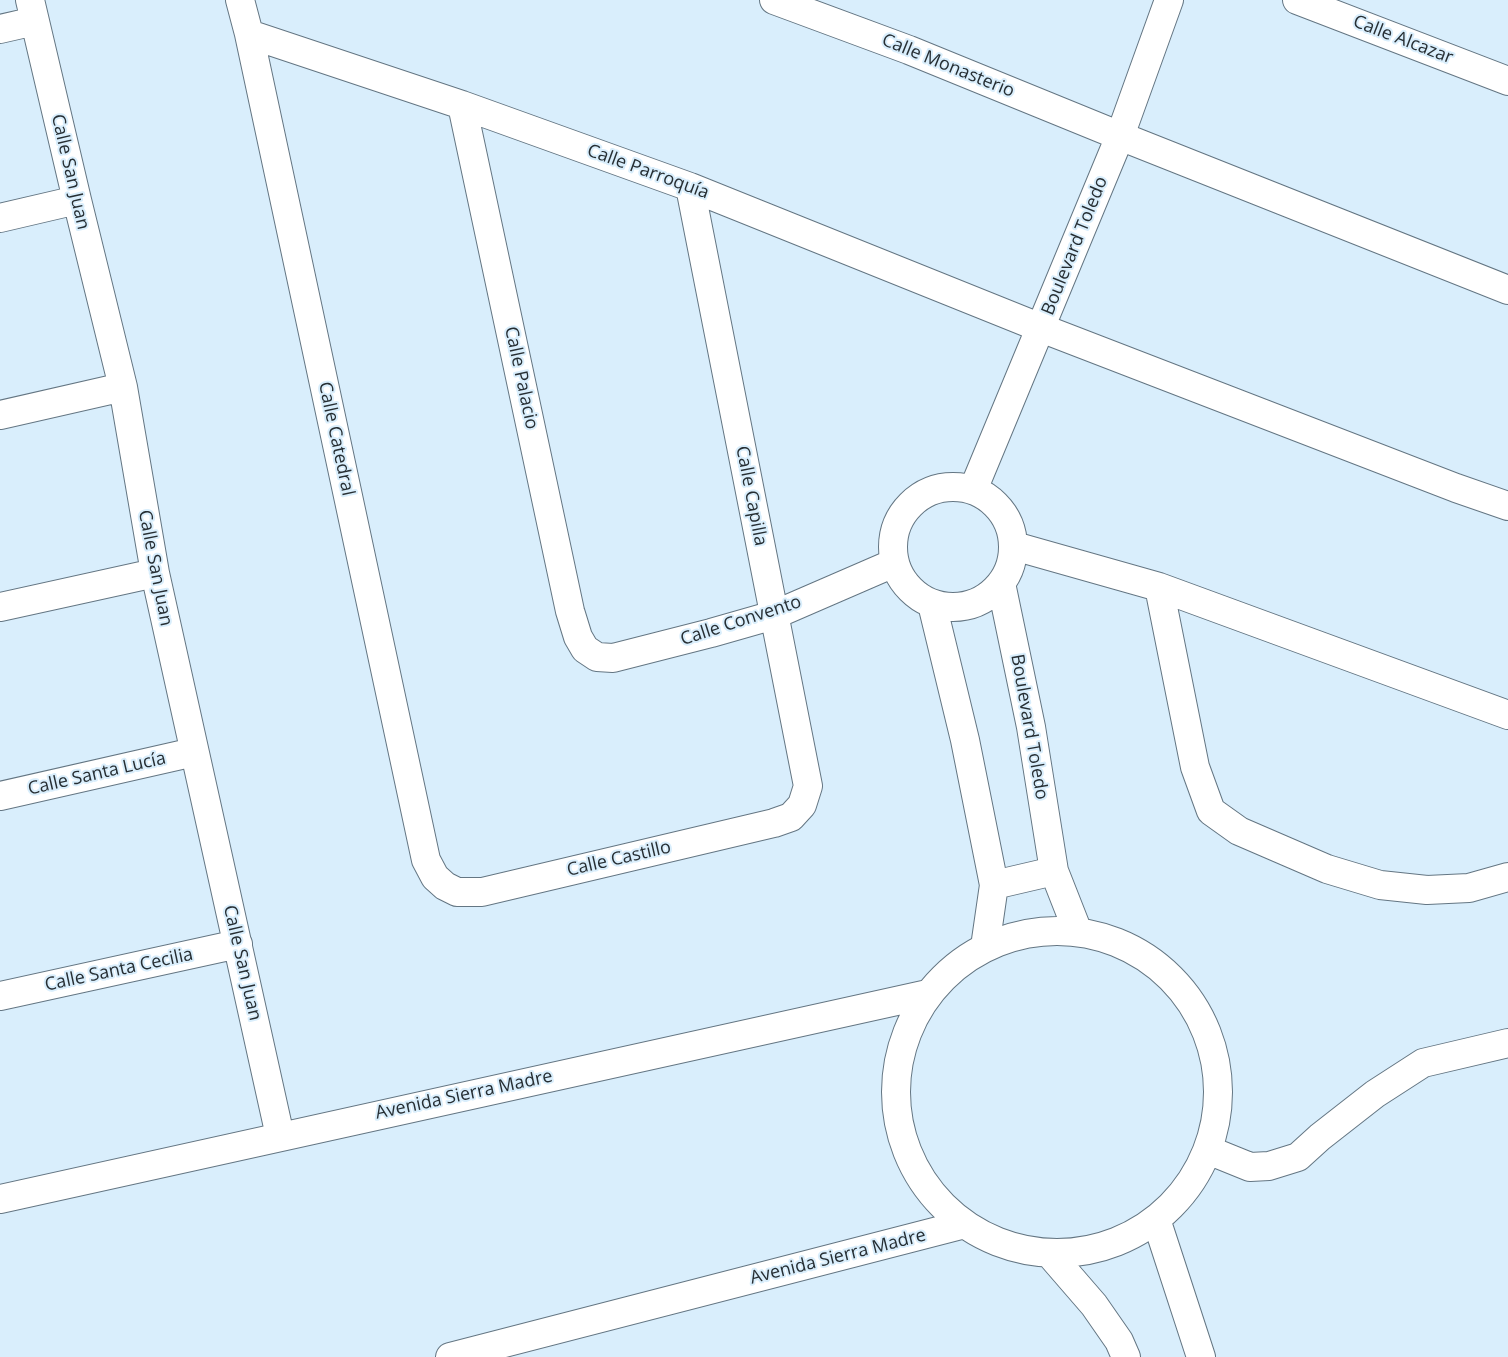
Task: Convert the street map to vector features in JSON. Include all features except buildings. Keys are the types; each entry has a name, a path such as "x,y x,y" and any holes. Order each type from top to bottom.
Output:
{"street":[{"name":"Calle Catedral","path":"240,0 249,34 426,860 435,877"},
{"name":"Calle Monasterio","path":"774,0 909,50 1508,290"},
{"name":"Boulevard Toledo","path":"973,490 1120,136 1168,0"},
{"name":"Calle Alcazar","path":"1297,0 1508,81"},
{"path":"0,29 32,10"},
{"name":"Calle San Juan","path":"32,10 123,387 155,573 280,1136"},
{"name":"Calle Parroquía","path":"249,34 462,104 690,187 1041,328 1447,485 1508,506"},
{"name":"Calle Palacio","path":"462,104 570,611 578,637 586,649"},
{"name":"Calle Capilla","path":"690,187 808,786 802,805"},
{"path":"0,218 77,200"},
{"path":"0,415 123,387"},
{"path":"954,486 973,490 990,498 1002,511 1011,528 1014,546 1011,565 1001,583 988,596 970,605 951,607 932,604 916,594 902,580 894,563 892,544 896,526 905,509 919,496 936,488 954,486"},
{"path":"1014,546 1159,587 1508,715"},
{"name":"Calle Convento","path":"586,649 596,657 613,658 710,633 774,614 894,563"},
{"path":"0,607 155,573"},
{"name":"Boulevard Toledo","path":"1001,583 1031,727 1054,871 1078,932"},
{"path":"1159,587 1195,766 1211,811 1239,831 1327,869 1380,885 1427,890 1469,888 1508,877"},
{"path":"932,604 965,740 994,885 985,947"},
{"name":"Calle Santa Lucía","path":"0,796 194,752"},
{"name":"Calle Castillo","path":"435,877 445,886 457,892 482,892 774,822 791,817 802,805"},
{"path":"994,885 1054,871"},
{"path":"1046,931 1078,932 1106,939 1133,950 1158,966 1179,986 1196,1010 1208,1036 1216,1064 1218,1093 1216,1122 1208,1150 1195,1176 1178,1199 1156,1219 1132,1235 1106,1245 1078,1252 1049,1253 1020,1249 1005,1244 964,1224 941,1205 922,1182 908,1156 898,1127 895,1097 896,1068 904,1038 916,1011 942,978 985,947 1015,936 1046,931"},
{"name":"Calle Santa Cecilia","path":"0,996 238,944"},
{"name":"Avenida Sierra Madre","path":"0,1199 928,994"},
{"path":"1208,1150 1250,1167 1269,1166 1298,1157 1320,1137 1375,1094 1423,1063 1508,1043"},
{"path":"1156,1219 1201,1357"},
{"name":"Avenida Sierra Madre","path":"450,1357 964,1224"},
{"path":"1049,1253 1094,1305 1119,1341 1126,1357"}]}
